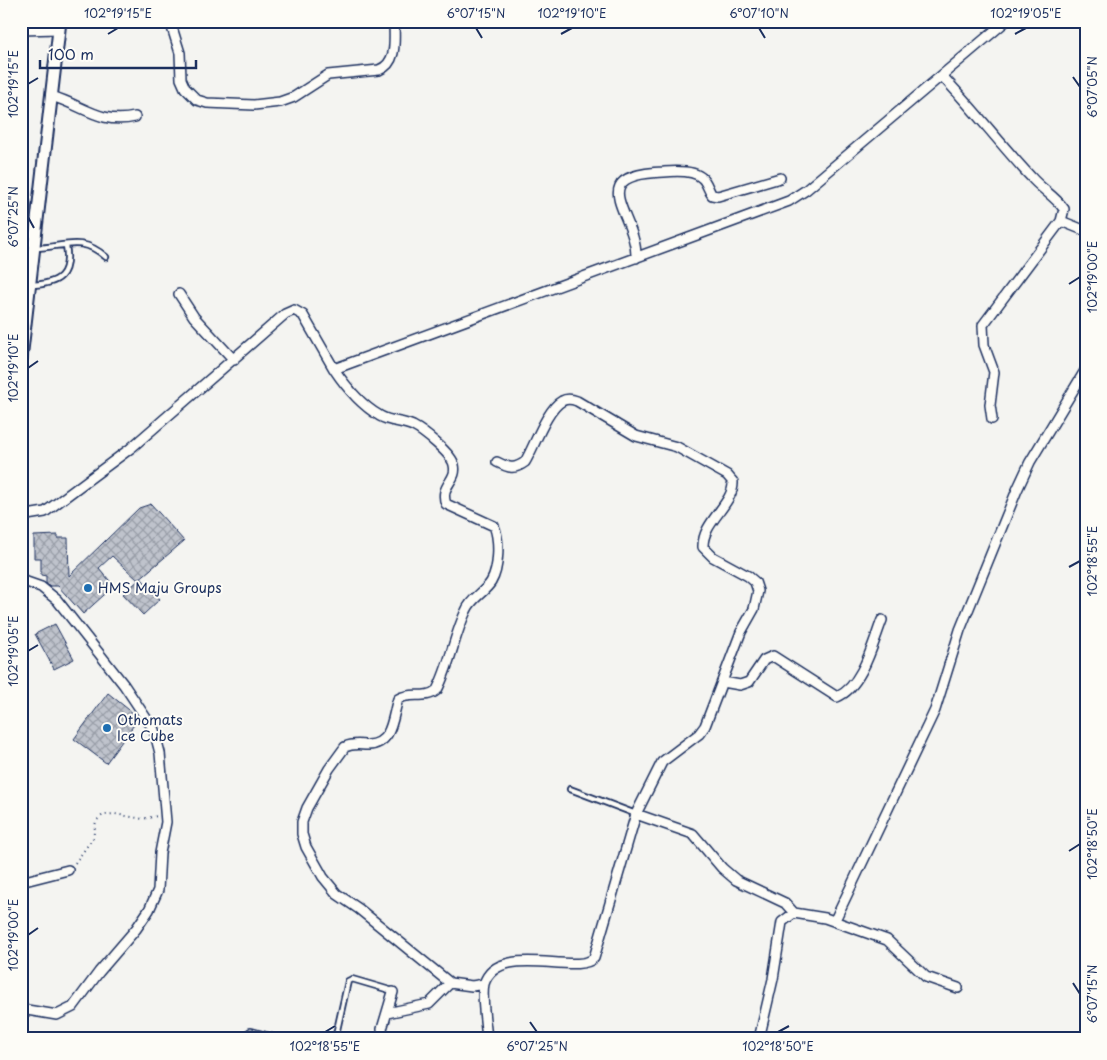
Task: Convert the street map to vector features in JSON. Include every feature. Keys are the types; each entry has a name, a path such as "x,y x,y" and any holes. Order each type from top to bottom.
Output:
{"street":[{"path":"170,21 180,53 181,79 185,88 197,100 226,105 280,102 294,97 328,75 379,70 386,67 393,57 394,21"},
{"path":"334,370 789,201 806,190 1006,21"},
{"path":"1083,21 1086,32"},
{"path":"21,30 59,25 30,284 24,305 21,359"},
{"path":"942,76 982,118 1031,178 1060,203 1064,209 1060,221 984,325 984,345 994,372 990,405 992,419"},
{"path":"51,96 67,101 104,118 124,119 135,116"},
{"path":"636,258 635,245 620,203 618,191 621,182 629,178 659,172 677,171 696,174 702,178 712,195 718,196 780,178"},
{"path":"1060,221 1086,231"},
{"path":"179,294 194,317 234,360"},
{"path":"21,516 45,512 59,503 131,448 285,314 294,310 303,315 334,370 354,396 386,420 413,426 447,453 454,465 454,471 444,489 443,497 446,504 454,510 494,526 498,535 492,581 471,602 465,612 451,658 437,690 425,696 406,694 398,699 391,728 386,737 379,742 369,745 355,744 345,747 307,808 302,822 302,834 306,847 330,888 450,983 472,986 484,984"},
{"path":"834,920 935,710 960,630 1017,490 1034,455 1086,369"},
{"path":"488,1039 484,984 493,971 504,965 524,961 555,961 580,965 594,958 636,814 662,762 699,734 705,726 738,640 754,609 758,592 755,582 748,576 713,557 704,547 705,533 732,490 733,482 731,478 677,447 636,436 569,398 563,400 553,409 525,462 517,468 509,468 497,462"},
{"path":"21,580 41,587 57,600 147,717 158,740 166,814 160,853 158,890 149,910 136,929 99,972 73,1007 58,1015 21,1009"},
{"path":"723,682 740,684 749,682 764,660 773,656 832,696 841,695 862,671 882,620"},
{"path":"636,814 693,834 722,868 736,880 785,903 794,913 834,920 887,940 926,977 958,988"},
{"path":"21,882 68,870"},
{"path":"759,1039 782,922 794,913"},
{"path":"386,1013 429,1004 450,983"},
{"path":"383,1039 382,1029 393,992"},
{"path":"243,1039 251,1033 273,1039"}],"lane":[{"path":"34,248 80,243 89,244 106,257"},
{"path":"30,284 50,283 63,275 69,260 66,245"},
{"path":"570,789 636,814"},
{"path":"336,1039 348,981 352,979 393,992"}],"path":[{"path":"68,870 93,838 96,821 103,815 115,814 143,819 166,814"}],"building":[{"path":"151,504 184,541 138,580 112,556 99,568 114,586 83,614 58,586 50,586 46,583 46,576 41,575 41,558 34,558 34,536 58,535 58,538 68,538 69,576 139,508"},
{"path":"141,578 160,599 143,615 123,594"},
{"path":"55,624 74,659 54,669 35,634"},
{"name":"Othomats Ice Cube","path":"108,693 139,718 106,763 74,739"}],"place":[{"name":"HMS Maju Groups","path":"88,588"},
{"name":"Othomats Ice Cube","path":"107,728"}]}
